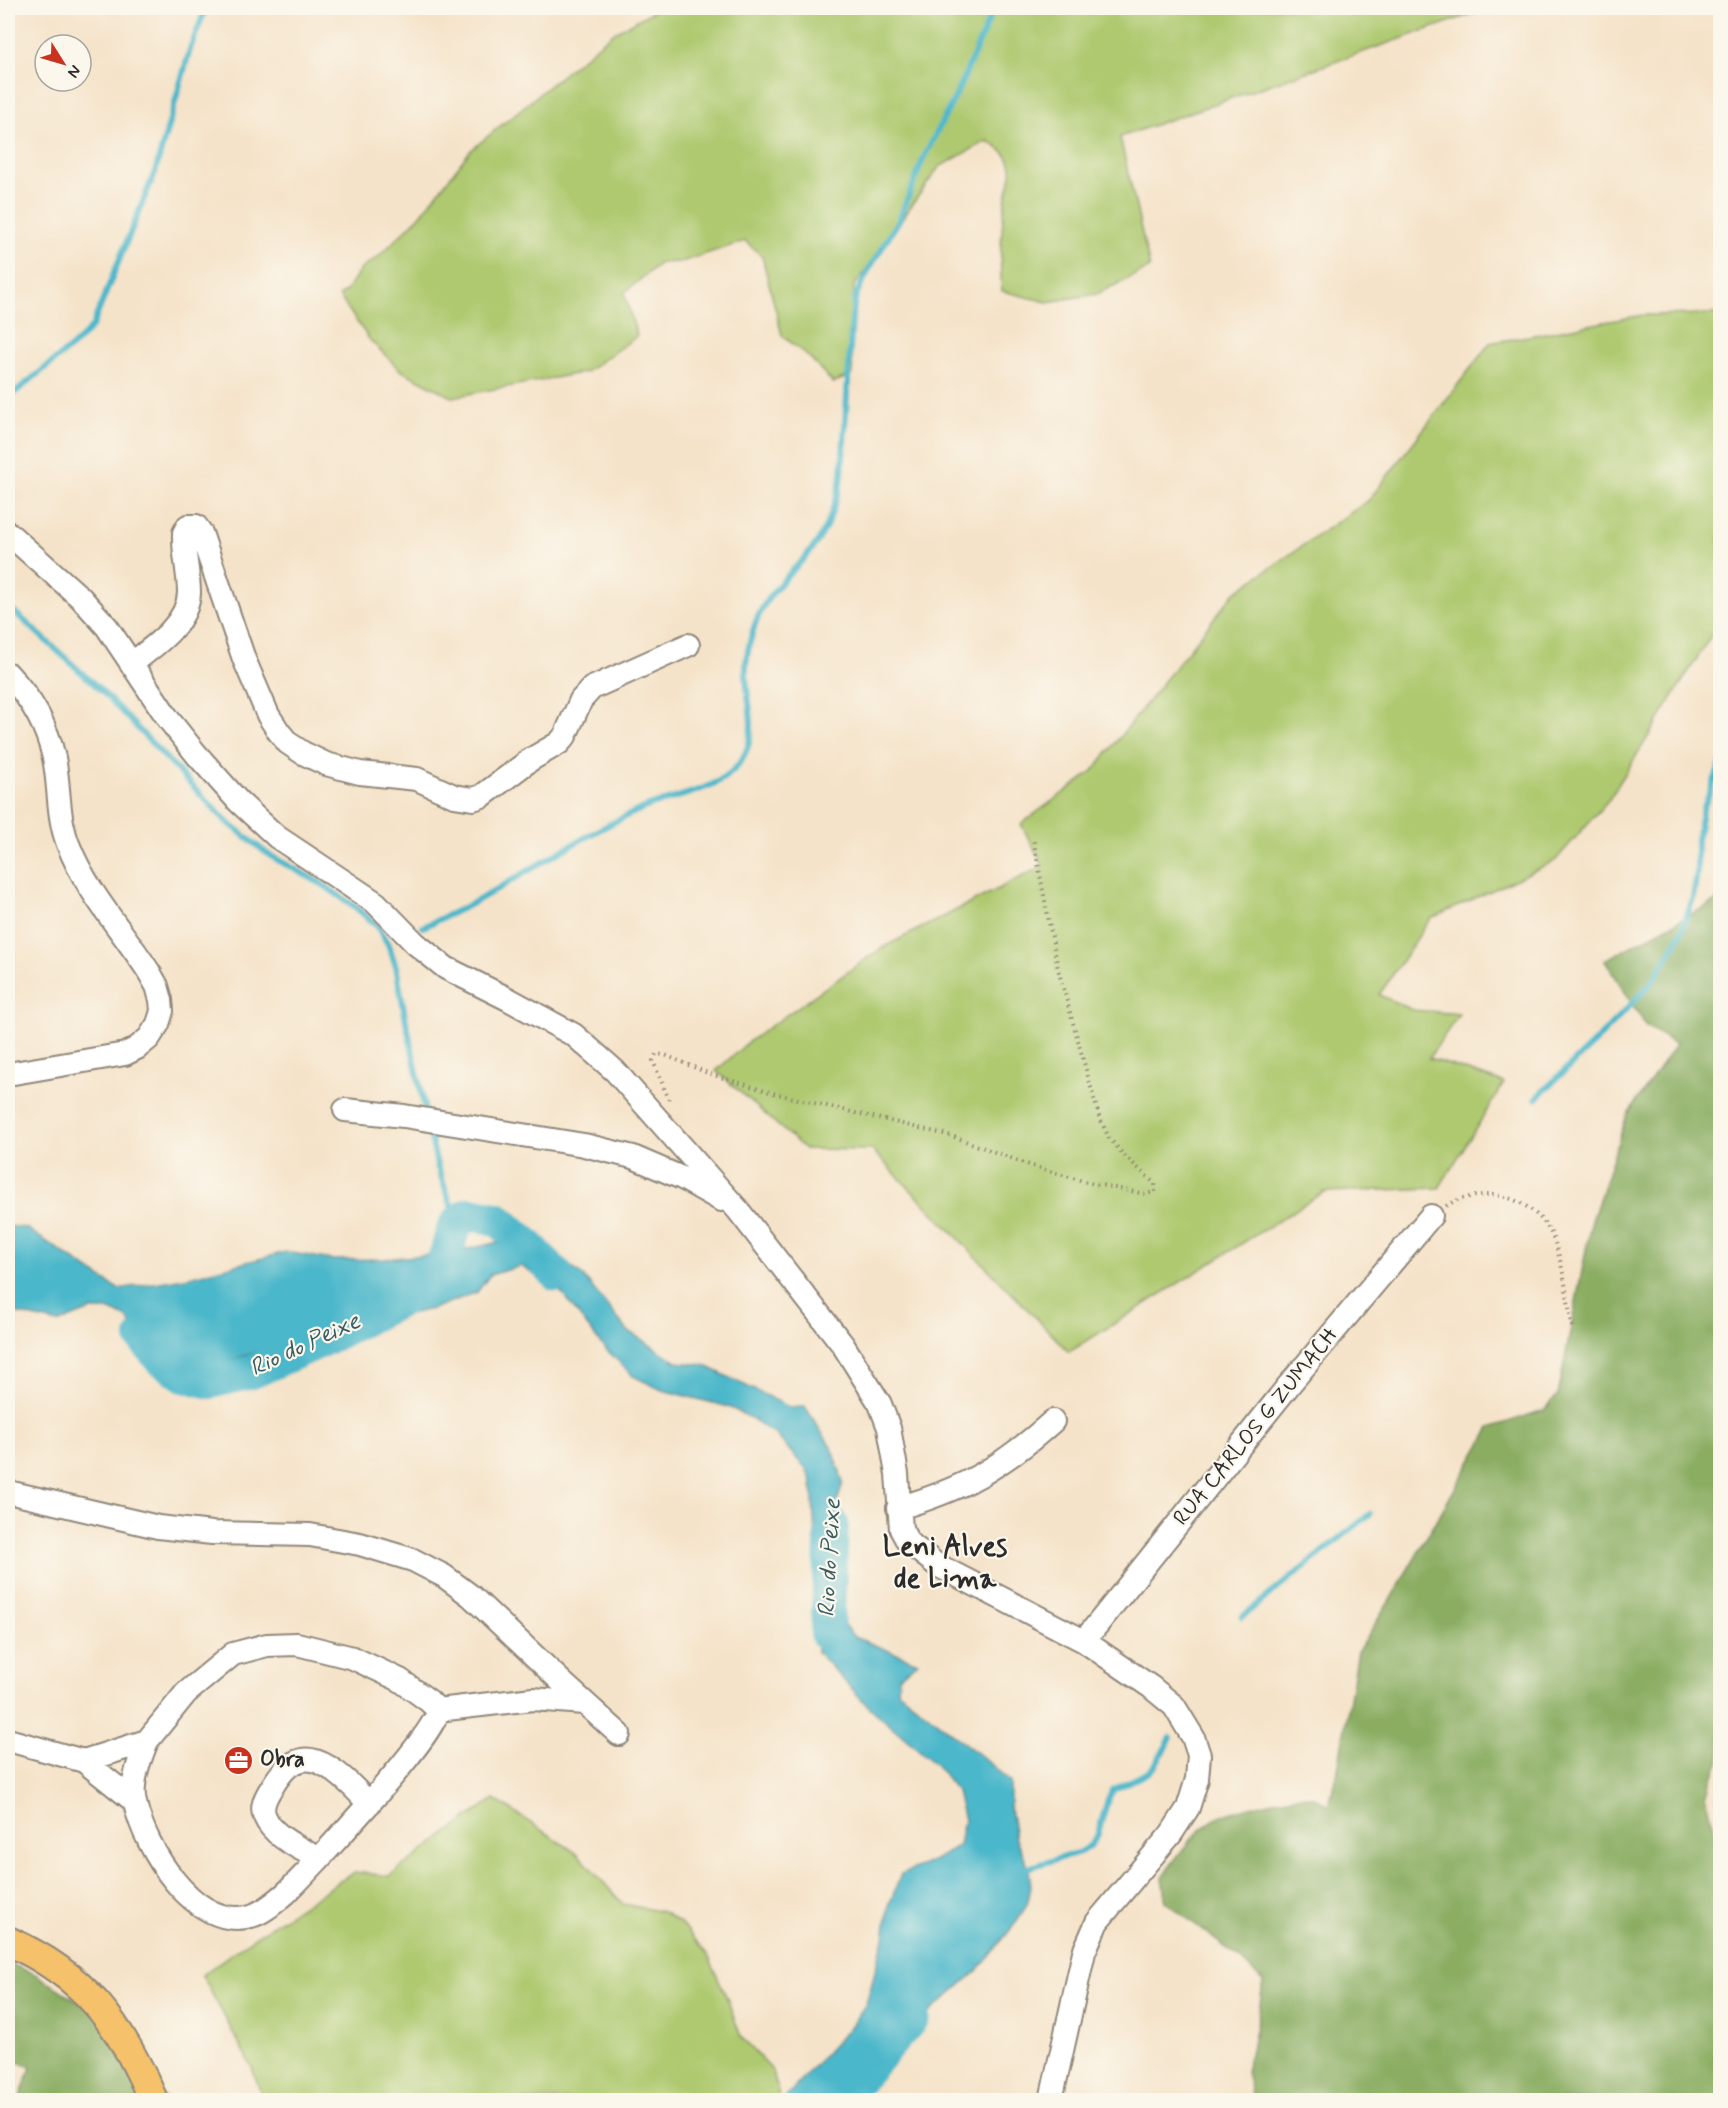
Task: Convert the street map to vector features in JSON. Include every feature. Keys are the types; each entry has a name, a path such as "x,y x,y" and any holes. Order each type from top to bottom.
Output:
{"main road":[{"path":"8,1941 58,1967 83,1989 116,2028 137,2063 153,2100"}],"street":[{"path":"131,664 155,646 183,614 189,597 184,533 188,526 196,526 206,545 227,612 257,692 273,724 288,743 303,753 340,769 360,774 417,779 454,796 473,800 482,796 530,760 559,743 565,736 581,700 592,688 688,645"},
{"path":"8,533 81,598 107,627 169,720 197,755 239,802 277,837 376,903 416,944 446,968 574,1035 615,1071 738,1210 843,1344 880,1404 889,1428 894,1453 901,1529 908,1542 937,1565 1084,1641 1151,1687 1174,1706 1193,1737 1199,1755 1197,1779 1188,1808 1171,1834 1093,1929 1084,1952 1051,2100"},
{"path":"8,674 34,707 47,733 54,758 59,813 75,861 93,892 149,972 157,986 162,1011 158,1024 149,1038 125,1054 8,1074"},
{"path":"345,1110 414,1118 584,1145 633,1157 682,1178 738,1210"},
{"name":"RUA CARLOS G ZUMACH","path":"1084,1641 1289,1385 1431,1216"},
{"path":"898,1508 938,1497 974,1479 1014,1455 1053,1422"},
{"path":"8,1492 158,1527 212,1533 310,1535 360,1544 413,1560 444,1576 471,1596 619,1734"},
{"path":"297,1644 353,1658 400,1680 438,1710 436,1720 369,1804 284,1894 252,1916 237,1918 214,1913 192,1900 165,1870 148,1838 134,1801 138,1764 147,1741 186,1693 233,1654 267,1645 297,1644"},
{"path":"438,1710 533,1698 584,1703"},
{"path":"8,1740 84,1761 134,1801"},
{"path":"84,1761 147,1741"},
{"path":"319,1859 277,1832 264,1816 263,1808 268,1794 279,1776 289,1766 303,1759 320,1763 338,1774 369,1804"}],"path":[{"path":"669,1133 672,1110 669,1097 653,1061 656,1054 664,1055 710,1074 773,1093 952,1136 1032,1166 1090,1183 1145,1194 1155,1192 1155,1184 1109,1138 1099,1116 1058,969 1033,838"},
{"path":"1431,1216 1452,1202 1471,1196 1497,1195 1517,1201 1536,1214 1551,1233 1562,1268 1573,1330"}],"green space":[{"path":"659,8 1489,8 1120,137 1150,268 1097,294 1047,302 1002,291 1002,236 1011,171 1008,158 999,148 987,141 939,167 854,286 851,347 853,374 833,383 811,359 782,335 762,256 745,241 681,262 660,263 624,293 637,336 586,372 452,397 400,370 369,339 339,296 346,291 361,269 379,256 420,216 470,151 613,33"},
{"path":"1720,314 1720,621 1610,798 1555,861 1430,919 1379,995 1413,1010 1459,1014 1429,1058 1504,1083 1439,1188 1324,1192 1069,1352 872,1150 805,1149 716,1071 748,1042 882,948 1043,866 1021,824 1092,772 1234,593 1369,500 1490,343 1643,315"},
{"path":"1720,899 1720,1760 1706,1796 1715,1832 1720,1837 1720,2100 1253,2100 1246,2072 1263,1981 1238,1957 1166,1902 1162,1878 1192,1838 1222,1816 1263,1804 1305,1796 1315,1798 1328,1806 1337,1775 1358,1651 1490,1428 1544,1410 1558,1395 1591,1224 1627,1115 1676,1044 1646,1026 1605,960"},
{"path":"494,1799 578,1854 623,1904 663,1912 680,1923 707,1953 741,2037 773,2071 780,2100 263,2100 253,2070 202,1975 250,1940 354,1872 389,1876"},
{"path":"8,1963 37,1975 94,2012 167,2100 19,2100 31,2067 8,2058"}],"water":[{"path":"8,1226 26,1228 118,1289 185,1278 286,1252 332,1260 383,1259 448,1253 496,1243 536,1240 583,1276 628,1331 677,1362 704,1365 791,1408 805,1406 833,1450 843,1482 833,1518 840,1549 827,1577 827,1594 836,1615 854,1637 918,1662 899,1677 898,1691 992,1765 1010,1782 1010,1809 1015,1837 1029,1869 1031,1887 1027,1905 1014,1925 978,1970 877,2058 847,2100 783,2100 850,2027 866,2004 884,1939 889,1906 901,1874 935,1860 959,1845 964,1820 957,1792 936,1765 867,1705 817,1652 812,1481 805,1468 777,1436 751,1418 729,1407 662,1390 633,1376 601,1344 561,1292 521,1266 490,1275 477,1292 432,1309 311,1334 205,1369 169,1369 153,1358 127,1318 111,1310 91,1310 58,1323 8,1311"}],"waterway":[{"path":"8,398 76,343 92,327 155,172 191,46 206,8"},
{"path":"423,927 473,903 622,818 717,782 739,763 750,739 751,719 746,668 755,624 772,593 821,537 837,495 842,473 852,317 856,295 899,220 923,159 957,93 994,8"},
{"path":"8,606 102,691 226,821 269,855 322,884 354,906 376,925 388,944 396,966 426,1115"},
{"path":"1536,1098 1596,1041 1653,981 1680,935 1693,898 1697,872 1697,840 1702,812 1720,766"},
{"path":"428,1125 437,1165 457,1223"},
{"name":"Rio do Peixe","path":"142,1337 162,1360 184,1375 210,1382 252,1372 312,1345 425,1288 441,1266 452,1232 458,1222 470,1214 497,1219 526,1243 557,1275"},
{"path":"1242,1617 1370,1514"},
{"name":"Rio do Peixe","path":"832,1524 827,1634 833,1639"},
{"path":"1021,1870 1080,1852 1091,1845 1097,1837 1108,1799 1113,1790 1149,1772 1171,1738"},
{"name":"Rio do Peixe","path":"840,2100 913,2017"}],"place":[{"name":"Obra","path":"239,1760"}],"district":[{"name":"Leni Alves de Lima","path":"945,1563"}]}
